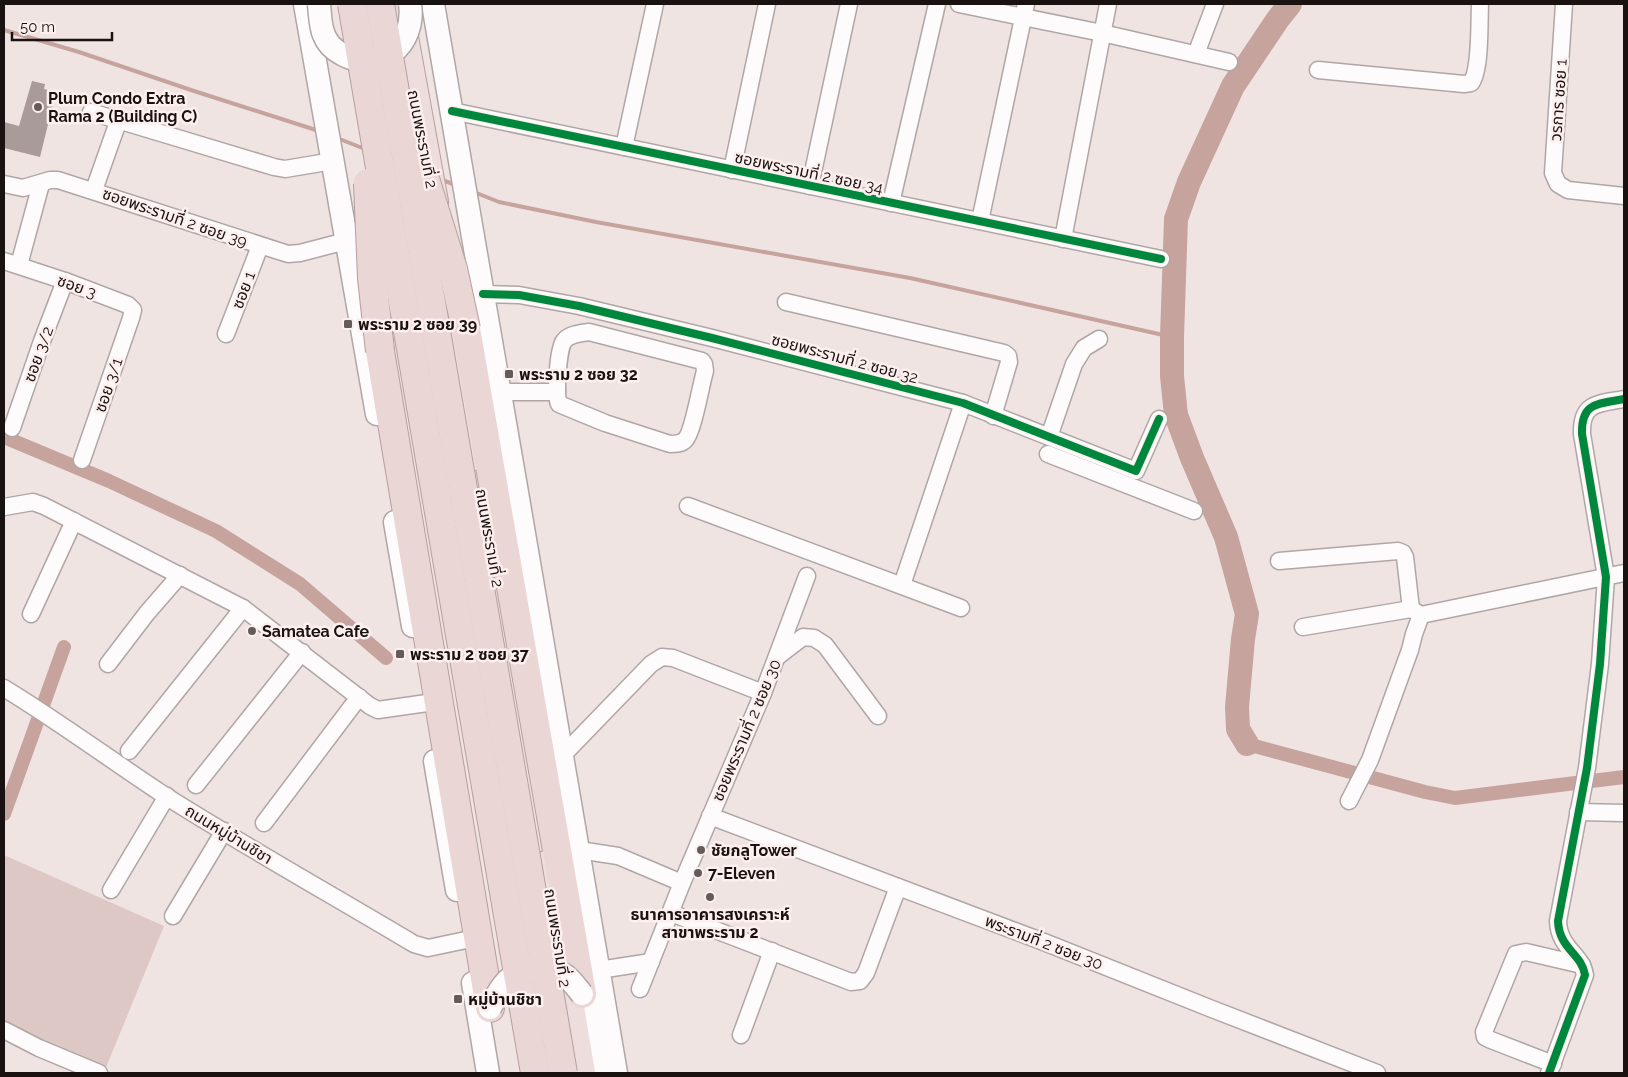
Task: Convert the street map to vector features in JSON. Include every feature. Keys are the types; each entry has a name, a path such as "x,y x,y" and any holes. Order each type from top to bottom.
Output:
{"highway":[{"path":"346,4 528,1073"},
{"path":"352,4 535,1073"},
{"path":"380,4 563,1073"},
{"name":"ถนนพระรามที่ 2","path":"398,4 434,202 460,379 514,674 581,1073"},
{"path":"393,75 453,269 462,309 582,994"},
{"path":"365,80 370,254 376,325 490,1008"}],"main road":[{"path":"305,4 427,703 444,821 488,1073"},
{"path":"319,4 323,34 329,43 348,58 364,62 385,58 401,44 408,33 411,23 410,4"},
{"name":"ถนนพระรามที่ 2","path":"433,4 466,203 501,392 616,1073"},
{"path":"501,1073 490,1008 497,994 507,981 519,972 533,968 548,969 562,973 582,994 595,1073"}],"street":[{"path":"624,147 655,4"},
{"path":"732,170 767,4"},
{"path":"810,186 850,4"},
{"path":"890,203 936,4"},
{"path":"959,4 1024,10 1102,33 1229,62"},
{"path":"1063,239 1108,4"},
{"path":"1196,54 1215,4"},
{"path":"1318,70 1464,84 1471,83 1475,78 1477,68 1480,4"},
{"name":"วรการ ซอย 1","path":"1564,4 1553,173 1558,184 1568,190 1624,196"},
{"path":"980,222 1024,10"},
{"name":"ซอยพระรามที่ 2 ซอย 34","path":"452,111 1161,259"},
{"path":"91,112 118,122 280,168 332,156"},
{"path":"94,190 118,122"},
{"name":"ซอยพระรามที่ 2 ซอย 39","path":"4,184 23,188 50,180 58,180 94,190 288,254 300,253 346,241"},
{"name":"ซอย 3","path":"41,184 11,263 128,305 133,310"},
{"name":"ซอย 1","path":"226,334 260,246"},
{"name":"ซอย 3/2","path":"12,428 65,281"},
{"name":"ซอยพระรามที่ 2 ซอย 32","path":"483,294 520,295 579,306 712,338 963,403 1136,471 1159,419"},
{"path":"786,302 1004,353 1008,356 1009,362 993,416"},
{"name":"ซอย 3/1","path":"82,460 133,310"},
{"path":"589,332 702,361 704,364 705,371 690,429 685,440 680,444 670,444 605,423 562,405 558,402 557,392 561,346 568,338 580,333 589,332"},
{"path":"1049,437 1074,364 1084,348 1099,339"},
{"path":"501,392 557,392"},
{"path":"1582,965 1526,952 1516,954 1484,1032 1485,1036 1551,1069 1584,982 1585,975 1582,965 1558,931 1558,921 1587,768 1600,664 1606,577 1582,434 1582,422 1584,413 1591,406 1624,400"},
{"path":"902,585 963,403"},
{"path":"1048,454 1194,511"},
{"path":"1111,479 1118,463"},
{"path":"4,507 33,502 44,506 242,608 378,710 427,703"},
{"path":"688,506 961,608"},
{"path":"31,614 74,521"},
{"path":"1279,561 1398,551 1404,557 1416,612 1414,634 1370,760 1349,801"},
{"path":"1303,627 1416,612 1624,574"},
{"path":"108,664 147,613 180,575"},
{"name":"ซอยพระรามที่ 2 ซอย 30","path":"640,989 710,816 763,694 807,576"},
{"path":"128,751 242,608"},
{"path":"777,657 803,637 814,638 825,645 878,716"},
{"path":"196,785 302,652"},
{"path":"563,755 651,664 662,657 673,658 763,694"},
{"name":"ถนนหมู่บ้านชิชา","path":"4,688 167,796 414,944 428,948 466,940"},
{"path":"264,823 359,697"},
{"path":"110,890 167,796"},
{"path":"1578,812 1624,812"},
{"name":"พระรามที่ 2 ซอย 30","path":"710,816 1044,942 1377,1073"},
{"path":"174,916 224,831"},
{"path":"579,850 618,856 682,884"},
{"path":"670,913 851,982 860,981 866,973 898,887"},
{"path":"741,1035 772,951"},
{"path":"599,970 651,962"},
{"path":"4,1030 39,1048 99,1073"}],"shaded area":[{"path":"4,855 164,926 105,1070 4,1023"}],"building":[{"name":"Plum Condo Extra Rama 2 (Building C)","path":"32,81 45,84 44,89 56,92 40,157 4,148 4,122 19,126"}],"waterway":[{"path":"1247,744 1238,729 1237,707 1247,614 1226,537 1192,458 1176,415 1172,376 1176,219 1189,182 1233,86 1290,4"},
{"path":"4,30 79,52 319,131"},
{"path":"337,138 365,149"},
{"path":"439,179 456,185"},
{"path":"474,192 499,202 596,222 910,278 1172,337"},
{"path":"4,437 109,481 216,531 300,584 386,658"},
{"path":"4,814 64,647"},
{"path":"1247,744 1425,792 1455,798 1624,777"}],"cycle path":[{"path":"452,111 1161,259"},
{"path":"483,294 519,295 579,306 712,338 963,403 1136,471 1159,419"},
{"path":"1549,1073 1585,975 1580,962 1562,938 1558,921 1587,768 1600,664 1606,577 1582,434 1582,424 1584,416 1593,406 1624,399"}],"place":[{"name":"Plum Condo Extra Rama 2 (Building C)","path":"38,107"},
{"name":"พระราม 2 ซอย 39","path":"348,324"},
{"name":"พระราม 2 ซอย 32","path":"509,374"},
{"name":"Samatea Cafe","path":"252,631"},
{"name":"พระราม 2 ซอย 37","path":"400,654"},
{"name":"ชัยกลูTower","path":"701,850"},
{"name":"7-Eleven","path":"698,873"},
{"name":"ธนาคารอาคารสงเคราะห์ สาขาพระราม 2","path":"710,897"},
{"name":"หมู่บ้านชิชา","path":"458,999"}]}
